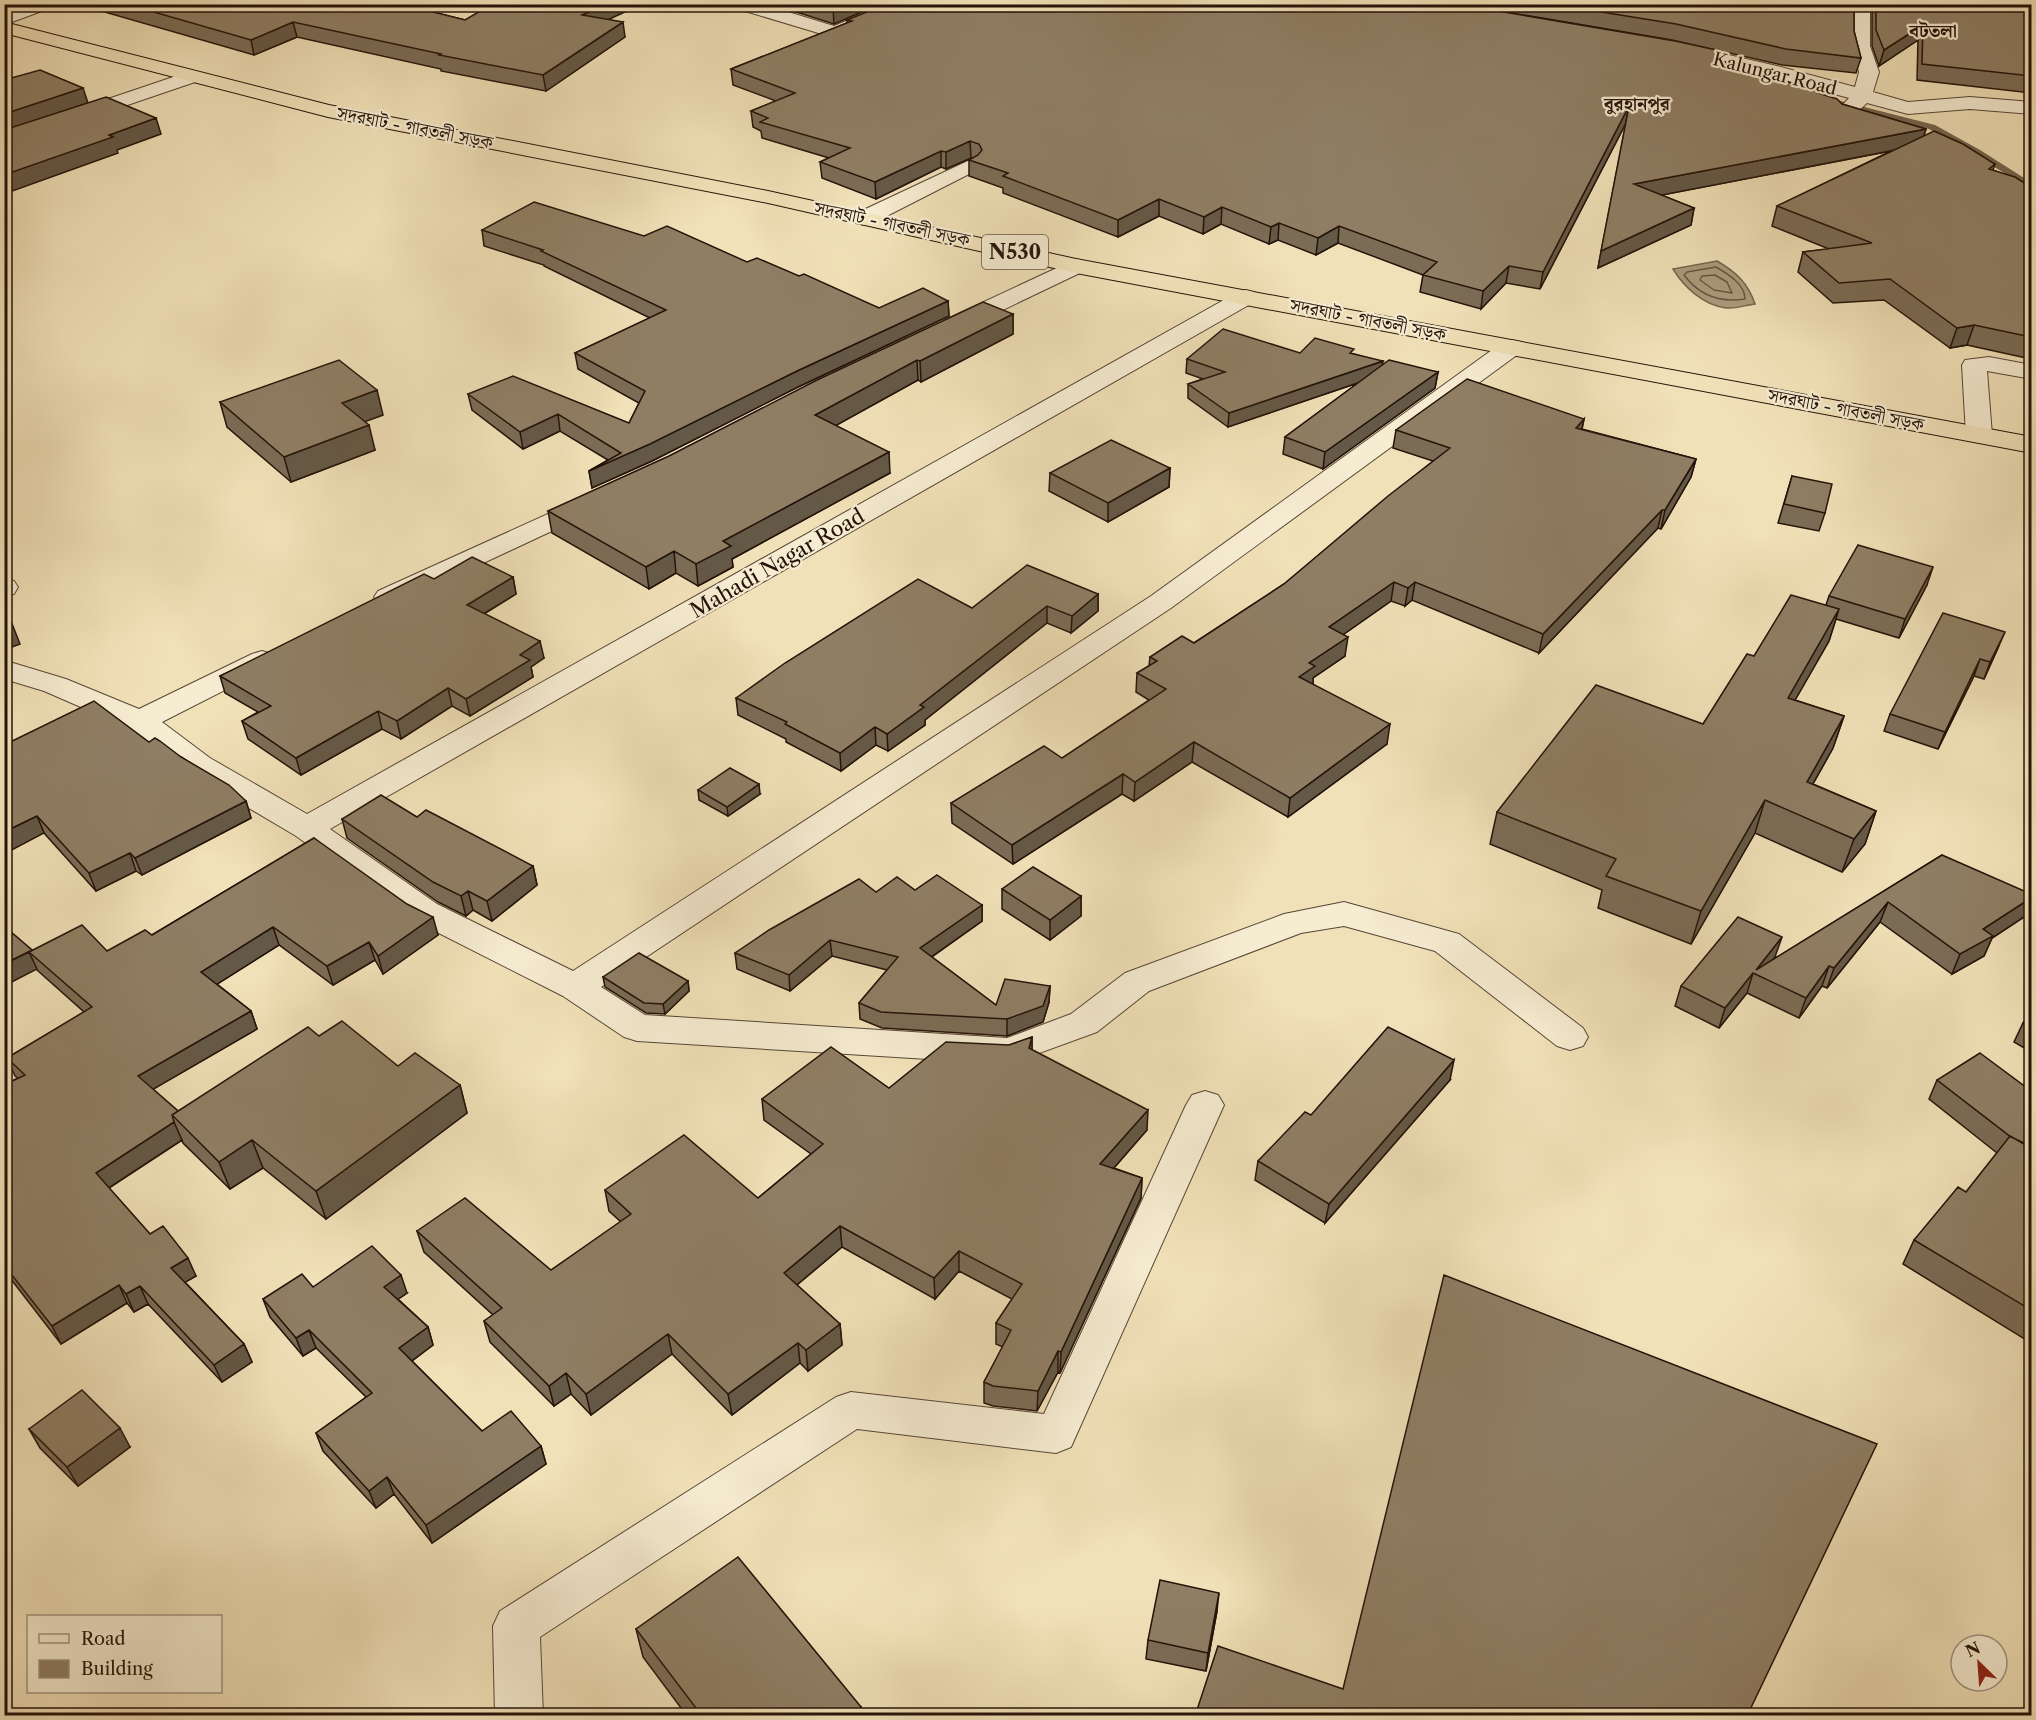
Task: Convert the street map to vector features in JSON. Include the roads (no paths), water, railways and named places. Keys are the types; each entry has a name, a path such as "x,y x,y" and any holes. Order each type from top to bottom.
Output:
{"highway":[{"name":"সদরঘাট - গাবতলী সড়ক","path":"4,27 328,111 865,218 1076,266 2031,445"}],"street":[{"path":"4,20 44,4"},
{"path":"741,4 835,32 904,4"},
{"path":"1867,4 1861,9 1861,46 1869,72 1856,103 1845,114 1867,121"},
{"name":"Kalungar Road","path":"1661,46 1777,72 1856,103"},
{"path":"4,141 191,77"},
{"path":"1856,103 1908,108 1970,103 2031,108"},
{"path":"865,218 970,166"},
{"path":"933,335 1076,266"},
{"name":"Mahadi Nagar Road","path":"307,828 1246,297"},
{"path":"575,987 1161,602 1512,347"},
{"path":"1979,435 1974,365 1989,364 2031,372"},
{"path":"364,609 609,494"},
{"path":"140,721 279,651"},
{"path":"4,673 13,672 55,685 140,721 199,765 307,828 425,912 575,987 636,1028 1009,1051 1084,1023 1137,982 1296,922 1344,914 1447,942 1570,1037"},
{"path":"519,1716 516,1626 851,1410 1056,1434 1205,1105"}],"water":[{"path":"1717,261 1741,279 1755,304 1729,308 1710,303 1695,294 1673,269"}],"waterway":[{"path":"1824,98 1932,127 2032,187"}],"district":[{"name":"বটতলা","path":"1933,31"},
{"name":"বুরহানপুর","path":"1637,104"}]}
